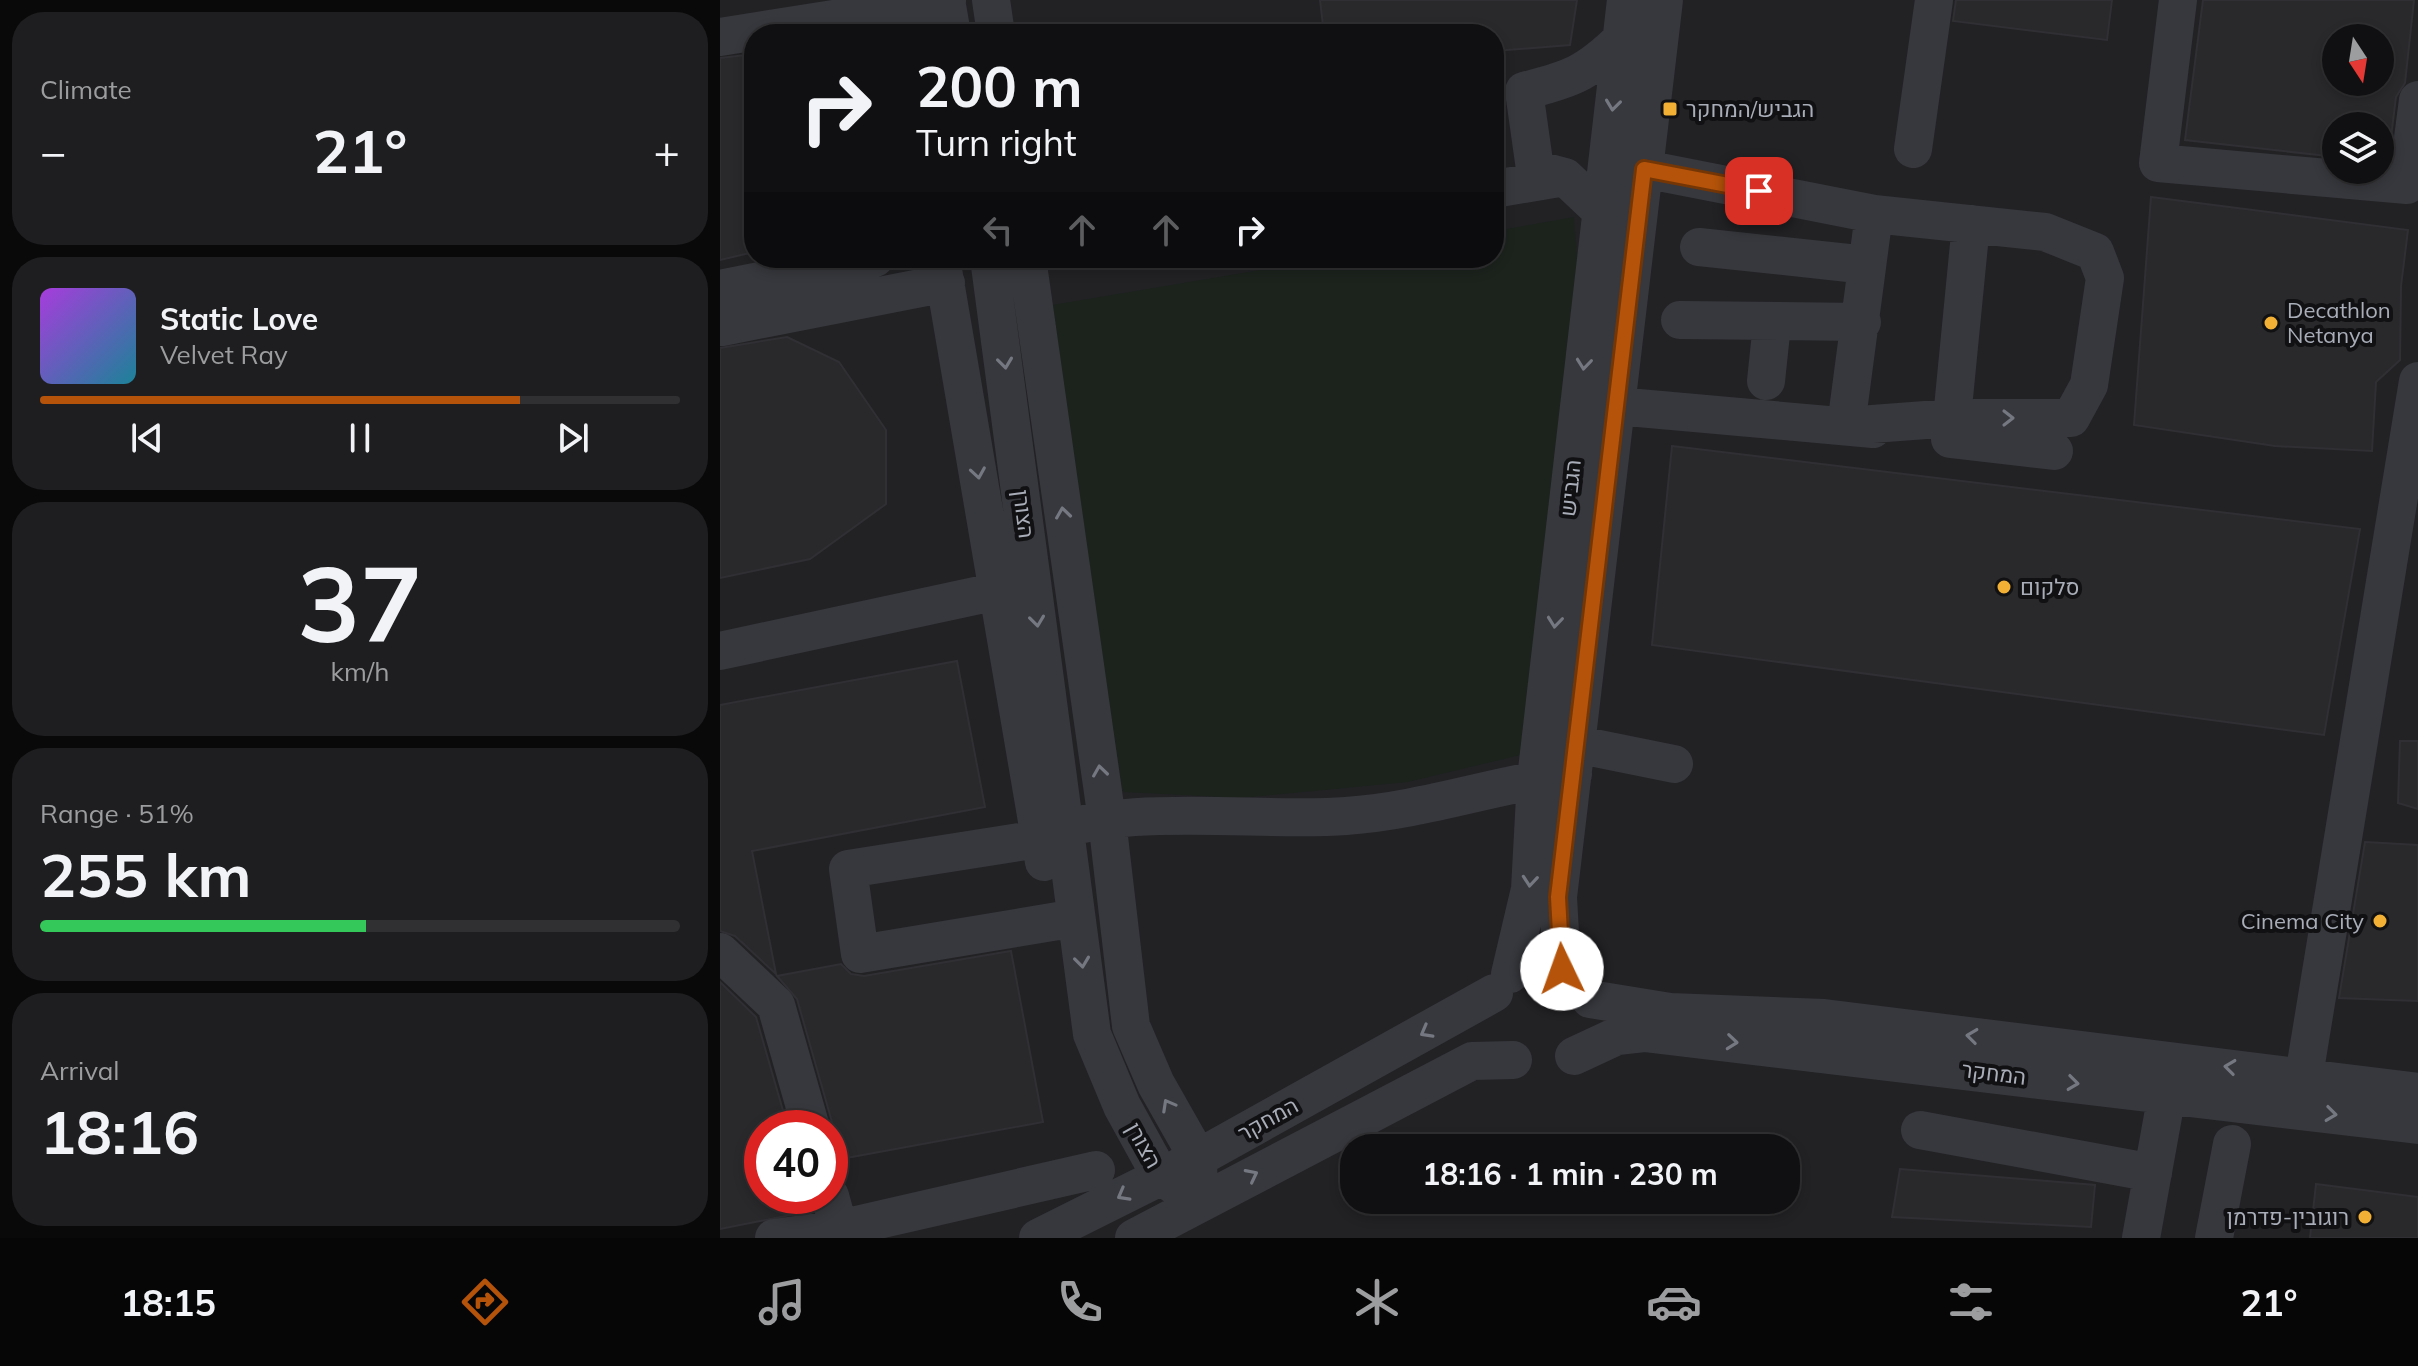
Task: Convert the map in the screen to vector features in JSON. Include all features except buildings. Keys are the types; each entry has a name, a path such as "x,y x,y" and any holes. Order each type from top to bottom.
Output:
{"street":[{"path":"991,0 995,24"},
{"name":"הגביש","path":"1562,969 1558,897 1561,766 1601,211 1626,0"},
{"name":"הגביש","path":"1502,984 1561,766 1616,406 1664,0"},
{"path":"1913,149 1934,0"},
{"path":"2178,0 2158,163 2407,185 2418,100"},
{"path":"821,24 899,14 948,12"},
{"path":"720,37 744,34"},
{"path":"1601,211 1565,177 1535,169 1509,89 1593,68 1621,40"},
{"path":"1644,169 1874,214 2045,232 2095,252 2105,278 2089,385 2071,418 1952,418 1846,426"},
{"path":"1504,187 1565,177"},
{"path":"1846,426 1874,214"},
{"path":"1952,418 1971,224"},
{"path":"1699,247 1867,265"},
{"path":"720,289 825,268"},
{"name":"הצורן","path":"995,268 1016,306 1107,820 1131,1026 1156,1084 1198,1158 1199,1203"},
{"name":"הצורן","path":"1025,268 1016,306 1051,833 1092,1034 1122,1106 1160,1175 1199,1203"},
{"path":"721,325 944,270 998,591 1051,833"},
{"path":"1680,320 1772,324 1862,322"},
{"path":"1766,381 1772,324"},
{"path":"2304,1076 2418,381"},
{"path":"1616,406 1846,426 2054,451"},
{"path":"720,651 998,591"},
{"path":"1068,922 860,954 848,869 1107,820 1345,816 1561,766 1674,764"},
{"path":"720,952 776,1005 806,1110"},
{"path":"1134,1238 1472,1061 1513,1060 1544,1068 1560,1065 1574,1056 1591,1028 1590,999 1574,976 1562,969 1535,965 1502,984 1489,1007 1493,1037 1513,1060"},
{"name":"המחקר","path":"1038,1238 1198,1158 1502,984"},
{"name":"המחקר","path":"1590,999 1670,1012 1824,1018 2418,1092"},
{"name":"המחקר","path":"1574,1056 1617,1036 1644,1033 2418,1125"},
{"path":"2141,1238 2167,1094"},
{"path":"1920,1130 2153,1173"},
{"path":"2214,1238 2232,1144"},
{"path":"848,1213 938,1223 1096,1170"},
{"path":"774,1238 829,1214"}],"shaded area":[{"path":"720,0 2418,0 2418,1238 720,1238"},
{"path":"1574,217 1578,268 1525,754 1408,782 1241,798 1123,792 1046,306 1272,268 1504,268 1504,229"}],"place":[{"name":"הגביש/המחקר","path":"1670,109"},
{"name":"Decathlon Netanya","path":"2271,323"},
{"name":"סלקום","path":"2004,587"},
{"name":"Cinema City","path":"2380,921"},
{"name":"רוגובין-פדרמן","path":"2365,1217"}],"route":[{"path":"1562,969 1558,897 1644,169 1759,191"}]}
